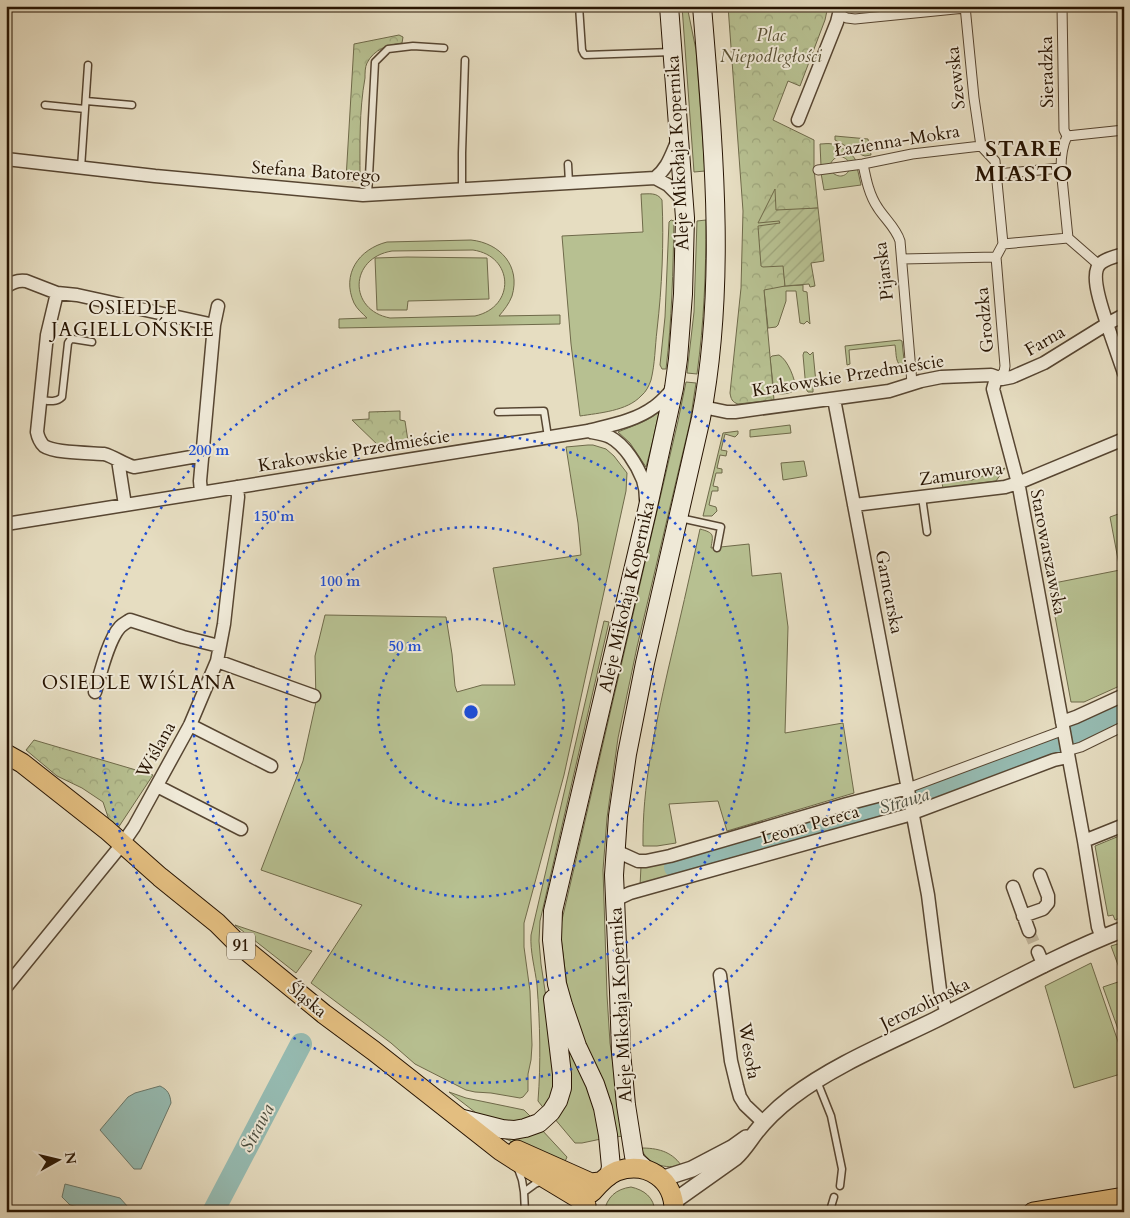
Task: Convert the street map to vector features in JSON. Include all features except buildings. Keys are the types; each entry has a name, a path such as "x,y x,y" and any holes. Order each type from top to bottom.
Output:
{"main road":[{"name":"Aleje Mikołaja Kopernika","path":"604,1179 611,1167 608,1134 603,1108 595,1084 574,1038 557,984 552,940 553,911 647,510 674,388 678,359 683,294 685,218 670,6"},
{"name":"Aleje Mikołaja Kopernika","path":"645,1169 636,1161 634,1156 626,1105 614,875 618,816 627,754 645,663 708,381 714,321 716,252 715,177 702,6"},
{"name":"Śląska","path":"8,756 22,763 119,848 160,877 217,923 236,942 324,1014 374,1050 515,1160 578,1198 586,1208"},
{"path":"459,1118 502,1129 514,1130 539,1123 546,1118 558,1101 562,1088 562,1074 548,952 548,935 553,911"},
{"name":"Śląska","path":"459,1118 512,1147 591,1183 604,1179"},
{"path":"645,1169 661,1178 670,1191 673,1207"},
{"name":"91","path":"586,1208 590,1195 604,1179 623,1170 645,1169"},
{"path":"1033,1212 1124,1197"}],"street":[{"name":"Sieradzka","path":"1062,6 1064,130 1067,136"},
{"path":"798,120 840,11 846,18 856,19 965,7"},
{"name":"Szewska","path":"965,7 981,146"},
{"path":"1099,265 1068,238 1061,168 1062,147 1067,136 1124,130"},
{"path":"680,136 666,167 655,178 668,185 684,201"},
{"path":"902,259 996,257 1003,244 996,161 981,146"},
{"name":"Łazienna-Mokra","path":"818,170 863,164 912,154 981,146"},
{"name":"Stefana Batorego","path":"6,159 173,178 368,195 655,178"},
{"name":"Pijarska","path":"863,164 873,200 898,236 901,249 912,383"},
{"path":"997,174 1061,168"},
{"path":"1003,244 1068,238"},
{"path":"1124,254 1103,261 1096,271 1098,292 1124,373"},
{"name":"Grodzka","path":"996,257 1005,366 1004,372 998,378"},
{"path":"6,287 11,283 22,280 57,293 77,295 214,325"},
{"path":"57,293 47,335 37,432 43,445 52,450 104,454 134,467 203,455"},
{"path":"201,492 200,481 214,325 218,306"},
{"name":"Farna","path":"998,378 1011,378 1026,372 1124,315"},
{"name":"Krakowskie Przedmieście","path":"703,408 733,412 889,391 928,379 990,375 998,378"},
{"name":"Starowarszawska","path":"998,378 994,389 1018,483 1098,927 1102,938"},
{"name":"Krakowskie Przedmieście","path":"6,524 588,431 627,422 656,406 674,388"},
{"name":"Garncarska","path":"834,398 912,810"},
{"name":"Krakowskie Przedmieście","path":"588,431 608,436 614,440 636,465 643,481 647,510"},
{"name":"Zamurowa","path":"854,505 1005,487 1124,439"},
{"path":"118,460 125,505"},
{"name":"Wiślana","path":"6,988 134,827 190,725 217,662 224,624 238,498 237,487"},
{"path":"95,692 107,652 115,635 120,627 130,620 183,638 219,646"},
{"path":"217,662 314,696"},
{"name":"Leona Pereca","path":"615,900 630,893 858,830 1054,760 1076,718 1124,695"},
{"path":"190,725 271,766"},
{"name":"Leona Pereca","path":"1065,740 1075,749 1124,726"},
{"name":"Leona Pereca","path":"616,851 638,861 670,856 847,804 909,791 995,757 1065,740"},
{"path":"157,786 241,829"},
{"path":"912,810 928,895 940,990 947,1014"},
{"path":"1084,841 1124,825"},
{"path":"1023,916 1043,909 1048,903 1048,896 1040,875"},
{"path":"1013,887 1029,931"},
{"name":"Jerozolimska","path":"661,1178 692,1169 732,1148 760,1128 790,1099 816,1080 947,1014 1041,959 1124,929"},
{"name":"Wesoła","path":"720,975 736,1086 740,1097 760,1128"},
{"name":"Jerozolimska","path":"673,1207 742,1152 760,1128"}],"lane":[{"path":"579,6 582,50 585,55 673,52"},
{"path":"368,195 375,62 388,49 413,46 444,48"},
{"path":"462,190 465,60"},
{"path":"81,168 88,64"},
{"path":"86,101 132,105"},
{"path":"45,105 85,109"},
{"path":"568,164 569,183"},
{"path":"40,400 55,401 62,397 68,343 70,340 92,342"},
{"path":"498,412 544,411 548,437"},
{"path":"922,497 927,532"},
{"path":"679,517 721,527 717,548"},
{"path":"816,1080 830,1116 842,1169 840,1186"},
{"path":"515,1160 522,1180 525,1212"},
{"path":"524,1192 546,1179"},
{"path":"831,1212 834,1197"}],"green space":[{"path":"682,6 687,6 696,50 705,171 694,172"},
{"name":"Plac Niepodległości","path":"728,6 828,6 825,20 800,86 788,81 773,120 814,140 814,169 818,208 779,211 785,286 764,290 774,400 738,404 732,400 730,393 741,288 743,211"},
{"path":"399,35 403,37 402,43 377,51 366,65 361,115 360,178 355,181 347,181 354,44"},
{"path":"835,136 868,139 871,155 862,155 835,140"},
{"path":"820,144 839,146 856,161 849,162 847,159 839,157 834,159 830,165 821,166"},
{"path":"857,167 861,185 824,190 821,173 831,171 836,175 842,176 850,168"},
{"path":"775,189 776,210 818,208 824,261 811,263 815,286 810,287 809,284 785,286 783,266 761,266 758,226 780,223 779,221 758,223"},
{"path":"641,194 655,195 662,200 661,281 651,380 644,393 628,405 612,411 580,416 571,344 562,236 643,232"},
{"path":"671,220 674,221 671,314 666,369 662,369 660,365 665,317 669,222"},
{"path":"706,220 704,297 697,374 687,373 694,312 697,221"},
{"path":"471,240 491,246 506,258 511,266 513,275 512,296 499,316 560,315 560,324 339,328 339,319 367,318 354,303 350,282 351,273 355,264 368,250 387,242","holes":["473,250 487,254 502,271 505,282 503,293 498,303 488,311 475,316 390,318 376,313 367,305 361,295 359,284 361,273 368,263 378,256 392,251"]},
{"path":"375,258 487,258 489,299 408,301 407,310 377,310"},
{"path":"803,285 803,291 807,292 810,324 807,321 804,324 800,323 796,291 786,291 786,301 778,325 768,328 764,290 767,287"},
{"path":"902,341 905,370 901,367 896,356 895,345 849,350 850,364 847,365 845,346"},
{"path":"804,352 810,355 813,352 816,385 813,385 813,392 808,392 806,389"},
{"path":"779,355 788,365 793,375 796,389 785,394 774,393 770,358"},
{"path":"686,382 696,383 690,422 637,647 618,738 607,818 603,870 607,995 610,1043 623,1136 616,1137 573,1016 567,986 561,924"},
{"path":"400,411 400,420 405,421 408,441 389,445 388,448 382,449 352,420 369,419 369,412"},
{"path":"659,412 646,467 630,443 618,432 644,421"},
{"path":"790,425 791,433 750,437 750,430"},
{"path":"738,431 735,437 725,434 721,450 727,451 726,456 720,455 717,468 722,469 722,473 716,473 713,486 718,487 718,491 712,491 709,505 716,507 717,511 712,516 703,516 723,433"},
{"path":"593,445 606,449 627,473 626,491 564,775 524,923 524,947 530,991 532,1045 528,1091 520,1098 475,1092 466,1090 415,1064 391,1043 311,983 362,905 261,870 303,761 316,702 315,656 325,615 446,617 457,692 482,685 515,685 493,568 581,555 566,447"},
{"path":"804,461 807,476 783,480 781,463"},
{"path":"1005,468 996,481 943,488 942,483 972,480"},
{"path":"1124,512 1124,684 1084,702 1071,702 1049,584 1120,570 1110,517"},
{"path":"700,529 711,533 711,548 749,544 752,576 781,573 788,627 785,733 843,723 854,793 727,831 718,801 669,804 676,843 643,846 647,780 654,736"},
{"path":"604,621 609,622 540,921 541,964 555,1057 554,1091 545,1110 538,1101 540,1058 539,1014 531,935"},
{"path":"34,740 153,775 118,828 109,820 103,802 82,788 57,776 26,750"},
{"path":"897,795 898,800 870,806 675,862 676,871 868,817 901,810 901,813 640,886 641,866"},
{"path":"1124,834 1124,916 1115,920 1113,915 1108,916 1095,846"},
{"path":"235,925 312,951 296,973"},
{"path":"1124,942 1124,981 1111,946"},
{"path":"1091,963 1124,1059 1124,1073 1074,1088 1045,986"},
{"path":"1118,982 1124,996 1124,1046 1103,987"},
{"path":"565,1042 581,1072 595,1108 601,1139 575,1143 554,1118"},
{"path":"449,1092 466,1098 524,1110 533,1119 517,1124 484,1119"},
{"path":"541,1129 567,1157 563,1166 504,1138"},
{"path":"641,1148 668,1153 681,1165 669,1167 652,1162"},
{"path":"631,1187 648,1195 653,1202 655,1212 604,1212 607,1202 613,1195"}],"water":[{"path":"295,1040 307,1046 294,1076 284,1078 281,1070"},
{"path":"160,1086 168,1093 171,1103 141,1169 134,1169 100,1130 128,1097 135,1093"},
{"path":"65,1184 120,1198 128,1207 115,1212 100,1212 70,1205 62,1197"}],"waterway":[{"name":"Strawa","path":"675,867 925,795 1042,751 1124,711"},
{"name":"Strawa","path":"213,1212 301,1044"}],"tunnel":[{"path":"1029,931 1038,952"}],"district":[{"name":"STARE MIASTO","path":"1024,162"},
{"name":"OSIEDLE JAGIELLOŃSKIE","path":"133,319"},
{"name":"OSIEDLE WIŚLANA","path":"139,683"}]}
